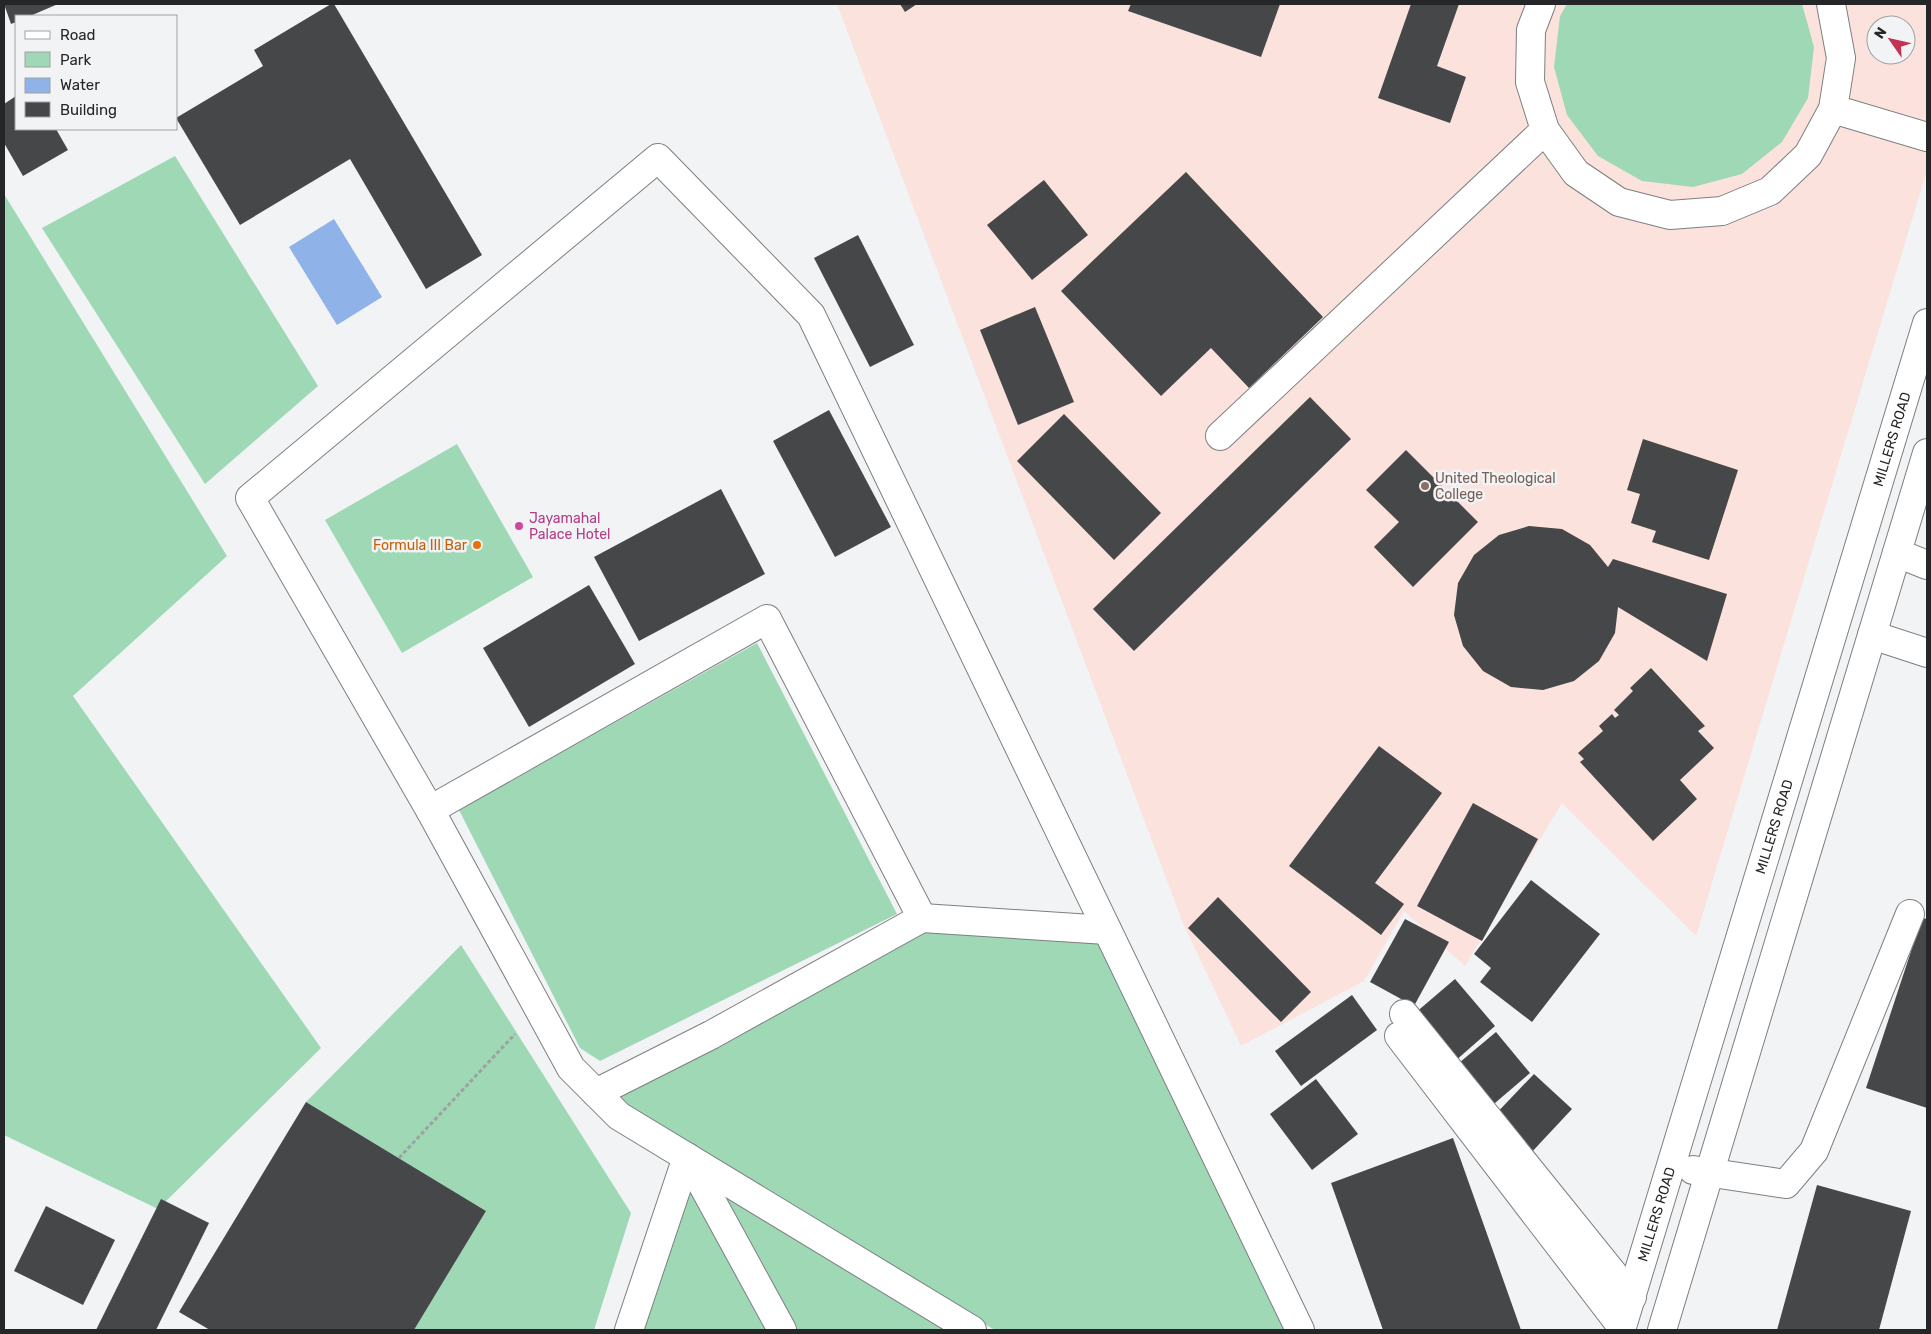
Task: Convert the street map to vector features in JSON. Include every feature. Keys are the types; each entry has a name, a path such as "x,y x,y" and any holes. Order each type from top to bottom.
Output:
{"street":[{"path":"1541,4 1531,30 1530,82 1545,130 1576,172 1619,202 1670,216 1722,211 1770,191 1808,155 1833,108 1841,58 1831,4"},
{"path":"1833,108 1927,137"},
{"path":"1220,436 1545,130"},
{"path":"972,1330 619,1116 571,1068 430,810 250,498 658,158 810,315 1300,1330"},
{"name":"MILLERS ROAD","path":"1622,1329 1927,323"},
{"path":"1662,1330 1927,453"},
{"path":"1897,553 1927,565"},
{"path":"430,810 768,619 922,918"},
{"path":"1872,635 1927,652"},
{"path":"1672,1165 1709,1174 1786,1184 1814,1151 1910,914"},
{"path":"596,1093 711,1035 922,918 1107,930"},
{"path":"1622,1329 1401,1025 1632,1297"},
{"path":"629,1330 687,1157"},
{"path":"687,1157 782,1330"}],"path":[{"path":"399,1158 538,1009"}],"shaded area":[{"name":"United Theological College","path":"837,4 1927,4 1927,170 1696,936 1562,803 1465,966 1404,911 1364,981 1241,1046 1183,923"}],"green space":[{"path":"1567,4 1802,4 1814,47 1808,98 1782,142 1742,174 1693,187 1642,181 1598,156 1567,115 1554,67 1560,16"},
{"path":"175,156 318,386 205,484 42,228"},
{"path":"4,194 227,556 73,696 321,1048 158,1209 4,1135"},
{"path":"457,444 533,577 402,653 325,520"},
{"path":"757,643 897,914 600,1061 580,1048 459,810"},
{"path":"923,924 1103,935 1290,1330 995,1330 622,1114 600,1094"},
{"path":"461,945 631,1213 594,1330 414,1330 486,1211 306,1102"},
{"path":"691,1177 771,1330 640,1330"},
{"path":"711,1182 958,1330 792,1330"}],"water":[{"path":"334,219 382,297 337,325 289,247"}],"building":[{"path":"4,4 58,4 32,15 15,15 15,22 11,24"},
{"path":"334,4 482,255 426,289 350,159 240,225 178,121 178,117 263,66 254,50"},
{"path":"900,4 917,4 905,12"},
{"path":"1131,4 1280,4 1261,57 1128,11"},
{"path":"1411,4 1459,4 1437,66 1466,77 1450,123 1378,98"},
{"path":"15,97 15,130 57,130 68,150 23,176 4,143 4,104"},
{"path":"1186,172 1323,317 1249,388 1211,348 1161,396 1061,291"},
{"path":"1044,180 1088,235 1032,280 987,225"},
{"path":"858,235 914,345 870,367 814,258"},
{"path":"1035,307 1074,402 1018,425 980,330"},
{"path":"1310,397 1351,439 1134,651 1093,609"},
{"path":"829,410 891,527 835,557 773,441"},
{"path":"1064,414 1161,513 1114,560 1017,461"},
{"path":"1643,439 1738,470 1709,560 1652,542 1656,531 1631,523 1640,494 1627,490"},
{"path":"1406,450 1478,522 1413,587 1374,547 1399,522 1366,490"},
{"path":"721,489 765,574 639,641 594,557"},
{"path":"1529,526 1562,529 1590,545 1608,567 1613,559 1727,594 1707,661 1618,607 1615,633 1599,661 1574,681 1543,690 1511,687 1483,671 1463,646 1454,615 1458,583 1474,555 1499,535"},
{"path":"589,585 635,664 529,727 483,648"},
{"path":"1651,668 1705,726 1698,731 1714,748 1680,780 1697,799 1653,841 1580,762 1584,759 1578,753 1603,731 1599,726 1612,714 1615,718 1619,715 1614,710 1633,691 1630,688"},
{"path":"1379,746 1442,793 1375,883 1404,904 1381,935 1289,866"},
{"path":"1473,803 1538,839 1482,941 1417,906"},
{"path":"1531,880 1600,934 1532,1022 1480,982 1491,968 1474,954"},
{"path":"1218,897 1311,992 1281,1022 1188,928"},
{"path":"1922,918 1927,919 1927,1108 1866,1088"},
{"path":"1405,919 1449,942 1414,1006 1370,982"},
{"path":"1455,979 1495,1026 1454,1062 1414,1014"},
{"path":"1352,995 1377,1030 1301,1086 1275,1051"},
{"path":"1496,1032 1530,1073 1488,1109 1453,1068"},
{"path":"1534,1074 1572,1109 1529,1155 1491,1119"},
{"path":"1316,1079 1358,1134 1312,1170 1270,1114"},
{"path":"306,1102 486,1211 414,1330 210,1330 179,1312"},
{"path":"1453,1138 1521,1330 1383,1330 1331,1183"},
{"path":"1817,1185 1911,1211 1879,1330 1777,1330"},
{"path":"161,1199 209,1223 156,1330 96,1330"},
{"path":"46,1206 115,1240 83,1305 14,1271"}],"place":[{"name":"United Theological College","path":"1425,486"},
{"name":"Jayamahal Palace Hotel","path":"519,526"},
{"name":"Formula III Bar","path":"477,545"}]}
